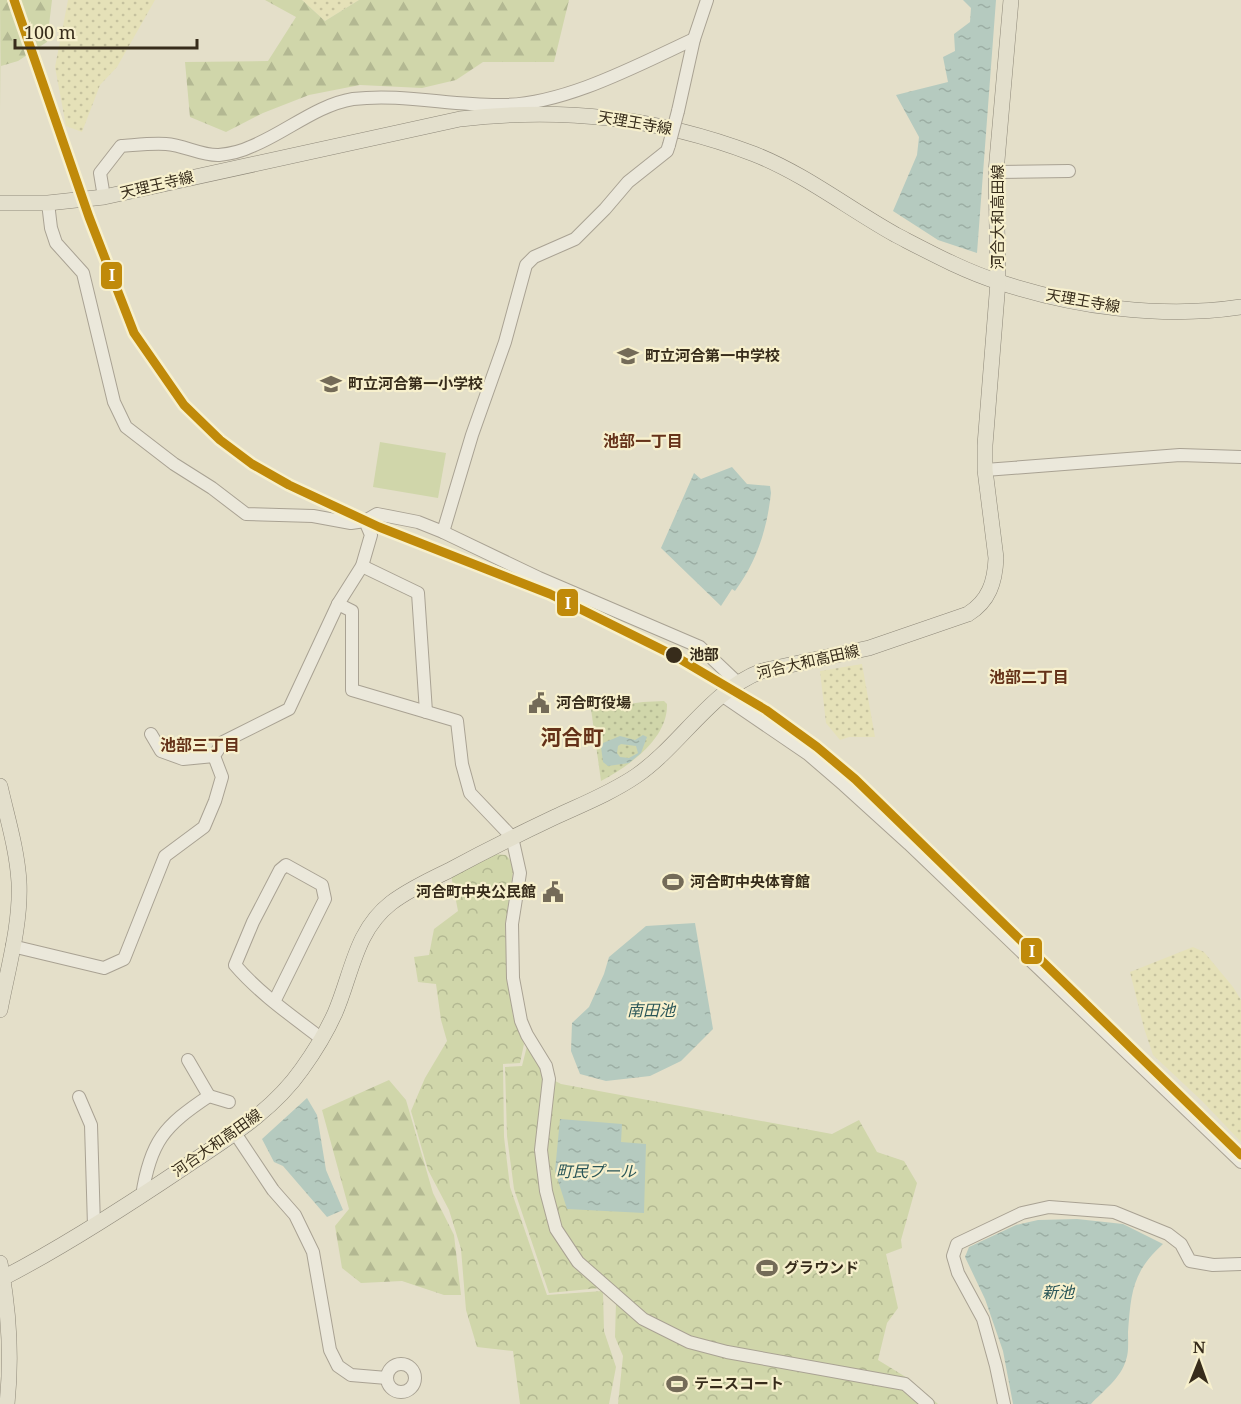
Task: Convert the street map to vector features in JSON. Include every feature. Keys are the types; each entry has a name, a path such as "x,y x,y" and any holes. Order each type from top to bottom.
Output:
{"main road":[{"name":"河合大和高田線","path":"6,1404 11,1360 2,1270 94,1226 259,1116 300,1072 322,1040 336,1011 358,946 378,916 390,904 419,886 512,837 616,788 636,776 652,764 738,683 762,670 869,648 968,614 977,608 989,592 994,580 996,558 985,470 985,445 998,282 996,172 1011,0"},
{"name":"天理王寺線","path":"0,203 48,203 104,197 404,129 460,119 504,114 552,113 602,116 651,124 706,138 756,155 791,172 895,234 948,261 998,282 1065,300 1103,306 1191,311 1241,307"},
{"path":"0,786 15,852 19,882 19,901 0,1010"}],"street":[{"path":"443,532 472,435 506,342 526,265 534,257 575,239 628,182 667,151 694,39 707,0"},
{"path":"104,197 100,172 121,146 167,144 219,155 249,148 330,106 352,99 408,98 455,104 521,104 568,93 611,77 694,39"},
{"path":"996,172 1069,171"},
{"path":"48,203 51,228 56,243 83,273 114,402 126,427 174,464 212,488 246,514 313,516 351,523 365,521 377,514 418,522 539,578 700,647 738,683"},
{"path":"985,470 1180,455 1241,457"},
{"path":"214,756 223,742 289,710 338,604 362,566 371,535 365,521"},
{"path":"362,566 418,593 426,712"},
{"path":"338,604 352,611 352,690 457,721 462,764 470,793 512,837 520,873 512,924 513,978 521,1022 546,1066 549,1079 541,1150 546,1191 556,1229 578,1262 643,1320 689,1342 749,1356 905,1384 928,1404"},
{"path":"723,696 808,754 844,785 926,860 1241,1162"},
{"path":"151,734 160,751 183,759 214,756"},
{"path":"12,946 104,968 124,959 165,856 204,827 222,777 214,756"},
{"path":"274,1002 325,899 322,885 286,865 280,870 253,922 235,965 249,982 274,1002 322,1040"},
{"path":"188,1060 209,1096 229,1102"},
{"path":"142,1196 145,1171 157,1140 179,1116 209,1096"},
{"path":"79,1097 91,1125 94,1226"},
{"path":"235,1133 273,1190 295,1215 313,1252 330,1350 338,1366 351,1375 387,1378"},
{"path":"1004,1404 983,1319 958,1273 953,1257 957,1244 1022,1213 1049,1207 1114,1212 1168,1234 1181,1244 1190,1261 1213,1265 1241,1264"}],"shaded area":[{"path":"68,0 155,0 117,67 100,85 82,132 66,126 55,67"},
{"path":"302,0 359,0 325,21"},
{"path":"862,664 875,737 849,737 840,740 826,723 820,671"},
{"path":"1193,947 1204,952 1241,1000 1241,1142 1153,1055 1130,972"}],"green space":[{"path":"0,0 52,0 47,42 18,61 1,66 1,112"},
{"path":"265,0 302,0 325,21 359,0 569,0 554,62 483,62 456,80 422,88 360,85 309,95 263,113 226,132 190,117 185,62 268,61 296,17"},
{"path":"380,442 446,453 438,498 373,487"},
{"path":"664,701 667,704 666,717 654,740 623,768 601,781 591,709"},
{"path":"492,854 506,855 514,865 505,926 507,966 513,1016 524,1044 520,1063 503,1064 504,1137 510,1187 547,1295 602,1291 600,1288 549,1293 514,1189 507,1136 505,1067 522,1066 527,1046 544,1075 561,1084 832,1134 859,1120 877,1152 904,1161 917,1183 901,1240 902,1248 886,1254 898,1308 887,1323 878,1360 909,1379 938,1404 618,1404 623,1356 615,1337 616,1302 603,1291 604,1331 616,1367 609,1404 520,1404 513,1351 477,1347 466,1310 461,1249 449,1210 428,1170 411,1111 425,1078 447,1041 441,1020 436,984 418,982 414,957 429,955 434,929 458,911 451,875"},
{"path":"389,1080 406,1100 433,1193 454,1235 461,1295 444,1295 402,1281 361,1283 342,1268 335,1226 349,1209 322,1110"}],"water":[{"path":"963,0 996,0 977,253 938,240 893,211 917,155 919,137 896,95 948,82 943,57 955,51 954,34 970,22 971,8"},
{"path":"732,467 747,484 770,486 771,493 764,532 755,556 743,580 735,591 732,589 721,606 661,548 694,473 701,479"},
{"path":"643,735 647,737 641,753 629,763 608,766 603,762 601,747 603,743 620,736 635,740","holes":["621,744 636,746 638,753 629,758 620,757 617,753 618,746"]},
{"name":"南田池","path":"695,923 713,1029 681,1061 650,1076 606,1081 580,1074 571,1051 572,1023 589,1007 609,957 646,926"},
{"path":"307,1098 317,1115 326,1170 343,1210 327,1217 283,1166 274,1162 262,1139"},
{"name":"町民プール","path":"560,1119 622,1124 621,1142 646,1144 644,1213 567,1209 555,1171"},
{"name":"新池","path":"1077,1219 1123,1224 1163,1244 1145,1264 1135,1284 1130,1306 1128,1350 1124,1367 1091,1404 1013,1404 1003,1351 985,1299 965,1257 969,1247 1016,1225 1038,1220"}],"transit line":[{"name":"I","path":"14,0 89,217 134,333 184,405 220,440 252,464 289,485 379,527 550,594 673,655 766,710 817,747 855,779 1241,1155"}],"place":[{"name":"町立河合第一中学校","path":"628,356"},
{"name":"町立河合第一小学校","path":"331,384"},
{"name":"池部","path":"674,655"},
{"name":"河合町役場","path":"539,703"},
{"name":"河合町中央体育館","path":"673,882"},
{"name":"河合町中央公民館","path":"553,892"},
{"name":"グラウンド","path":"767,1268"},
{"name":"テニスコート","path":"677,1384"}],"district":[{"name":"池部一丁目","path":"643,441"},
{"name":"池部二丁目","path":"1029,677"},
{"name":"河合町","path":"572,738"},
{"name":"池部三丁目","path":"200,745"}]}
